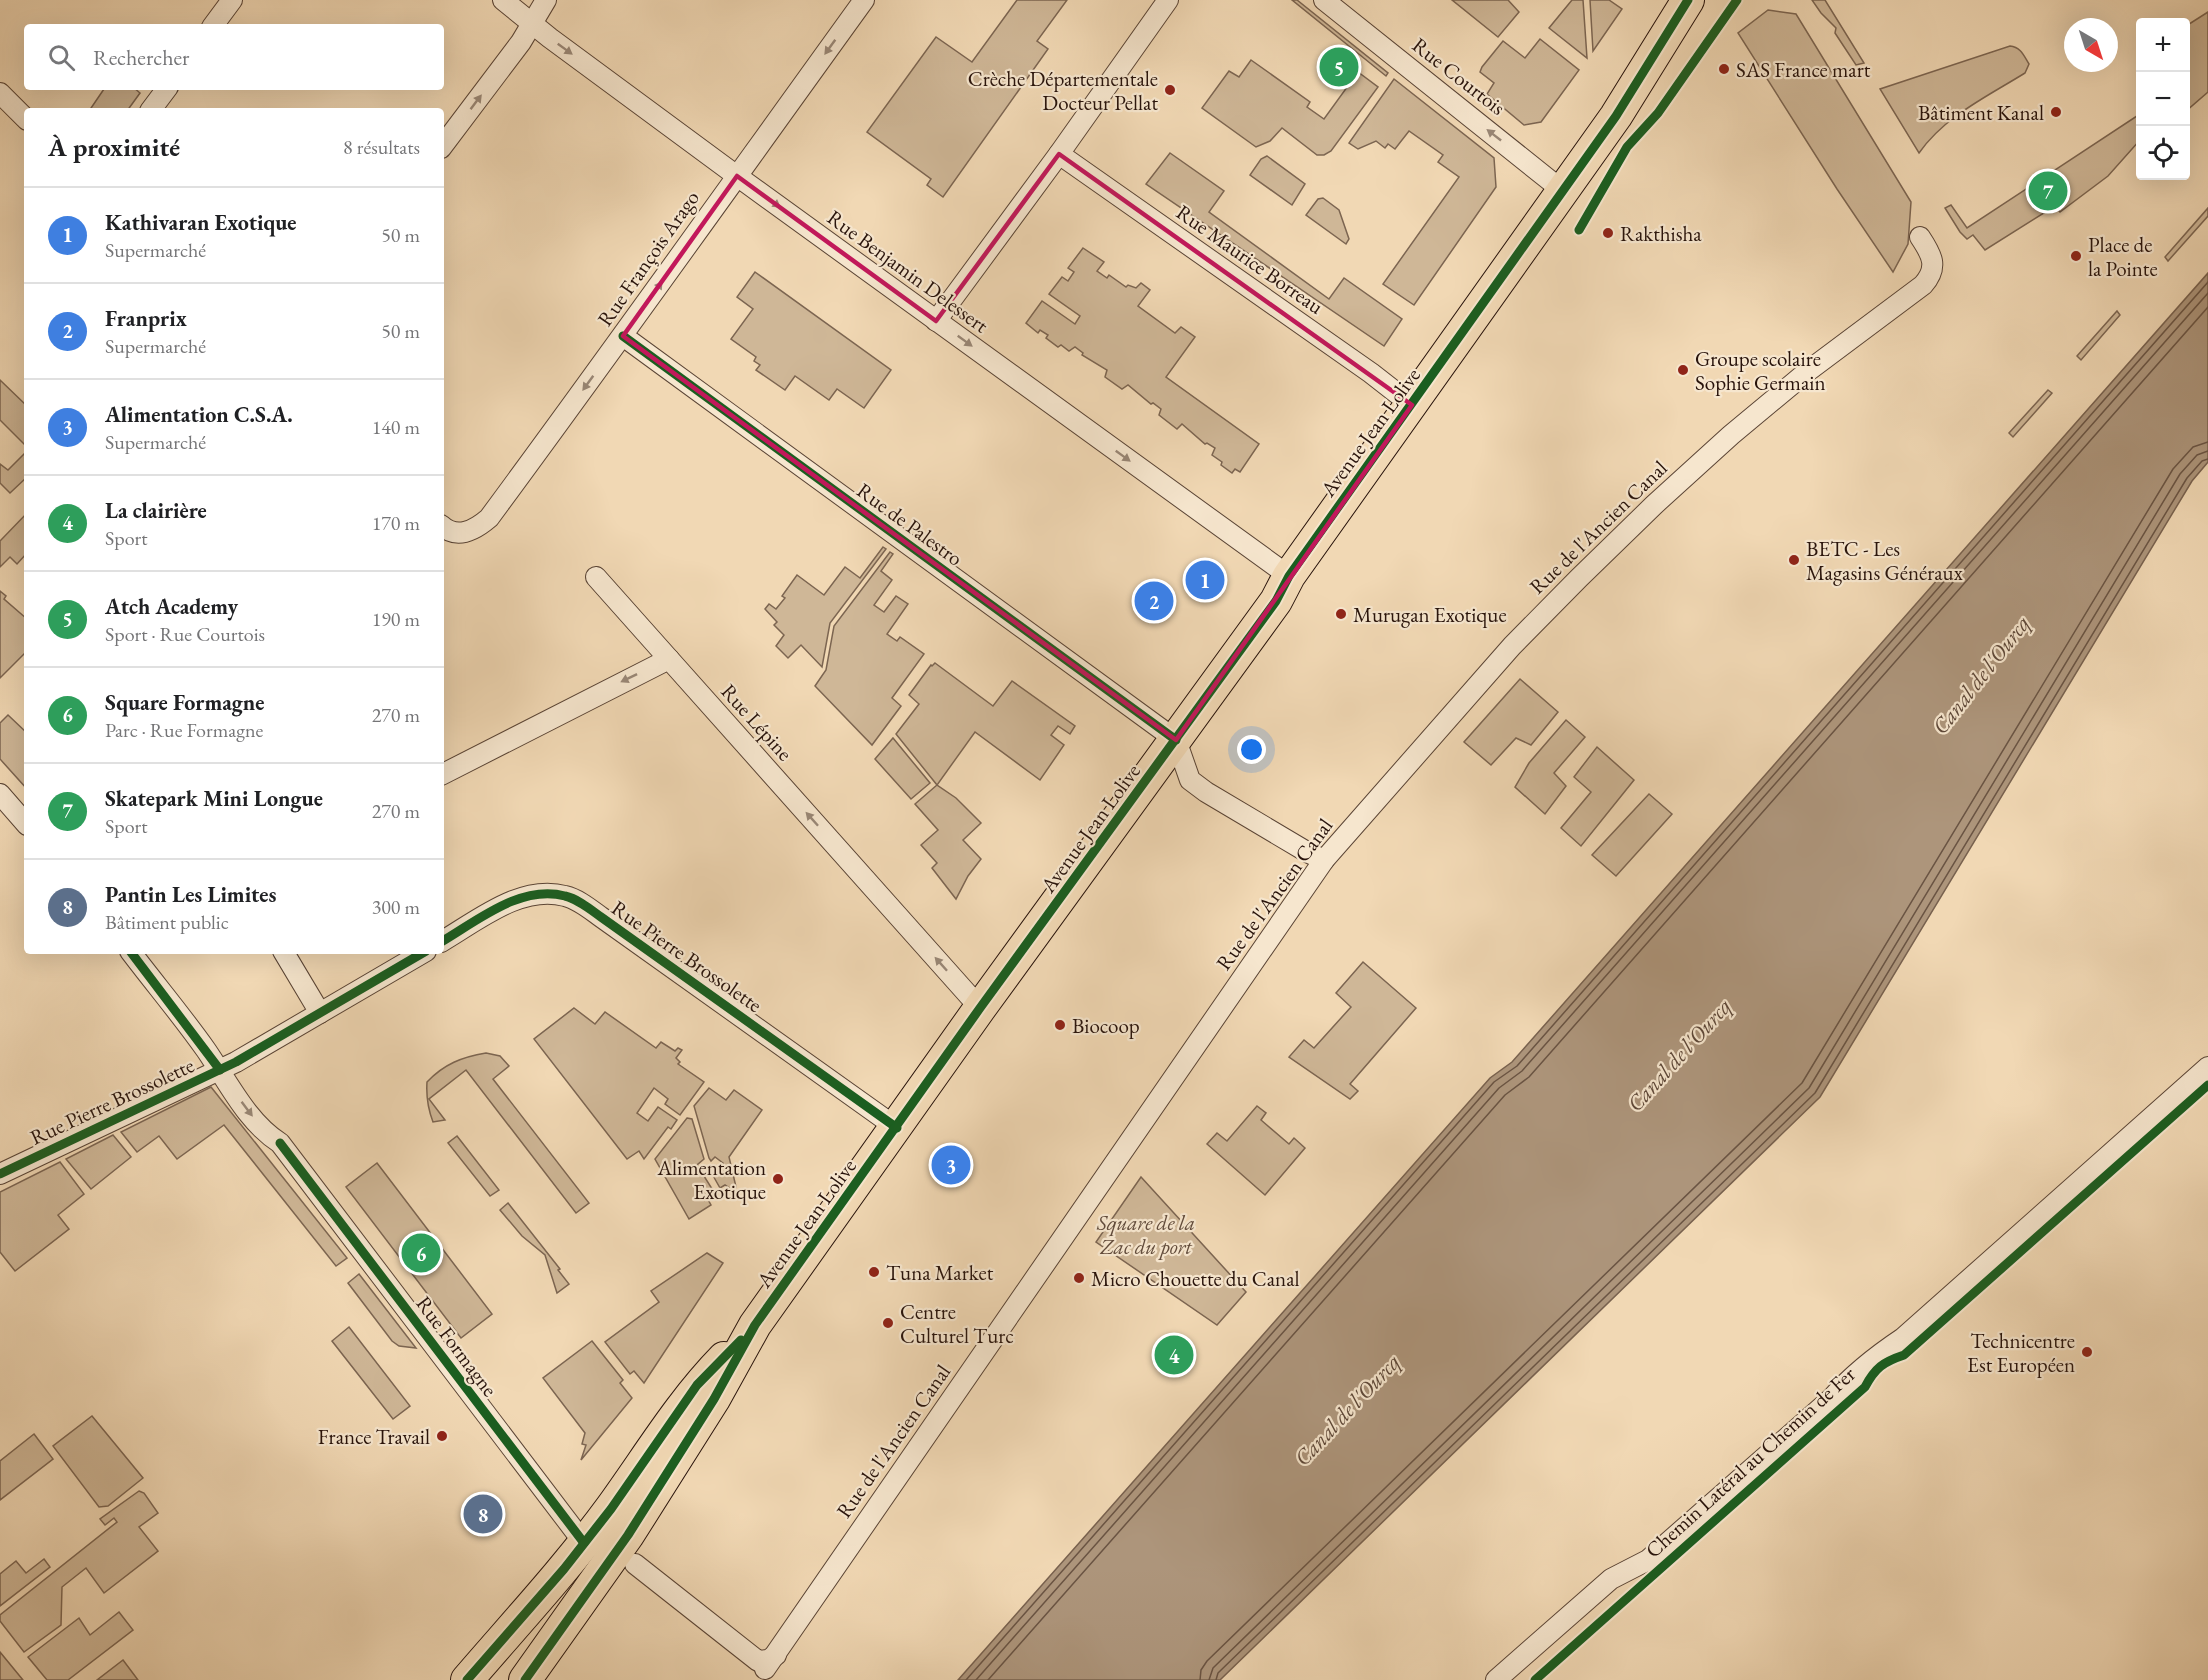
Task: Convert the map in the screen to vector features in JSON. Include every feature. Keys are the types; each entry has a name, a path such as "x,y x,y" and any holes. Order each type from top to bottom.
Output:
{"main road":[{"name":"Avenue Jean Lolive","path":"525,1680 628,1535 714,1399 755,1325 980,1008 1276,601 1289,576 1616,116 1688,0"},
{"name":"Avenue Jean Lolive","path":"1616,116 1655,71 1708,0"},
{"path":"468,1680 564,1569 611,1509 697,1385 755,1325"}],"street":[{"path":"214,24 232,0"},
{"name":"Rue Benjamin Delessert","path":"503,0 532,25 736,176 1289,576"},
{"path":"444,144 532,25 546,0"},
{"name":"Rue François Arago","path":"444,527 462,533 475,529 489,518 623,336 864,0"},
{"path":"936,321 1059,154 1168,0"},
{"name":"Rue Courtois","path":"1324,0 1563,190"},
{"path":"152,108 166,90"},
{"path":"0,93 24,117"},
{"name":"Rue Maurice Borreau","path":"1059,154 1371,373 1412,405"},
{"name":"Rue de l'Ancien Canal","path":"635,1564 758,1661 768,1660 770,1662 1324,860 1512,646 1629,529 1748,421 1808,371 1923,285 1931,276 1933,266 1930,251 1920,237"},
{"name":"Rue de Palestro","path":"623,336 1176,740"},
{"name":"Rue Lépine","path":"596,577 980,1008"},
{"path":"444,773 669,659"},
{"path":"1176,740 1190,780 1206,792 1324,860"},
{"path":"0,794 24,822"},
{"name":"Rue Pierre Brossolette","path":"444,940 513,901 539,893 566,896 601,917 897,1128"},
{"name":"Rue Formagne","path":"132,954 265,1133 280,1143 584,1543"},
{"path":"286,954 320,1013"},
{"name":"Rue Pierre Brossolette","path":"0,1174 220,1070 421,954"},
{"name":"Chemin Latéral au Chemin de Fer","path":"1496,1680 1611,1579 1648,1560 1832,1398 1876,1355 1903,1338 2208,1067"}],"highlighted area":[{"path":"1059,154 1412,405 1176,740 623,336 737,176 936,321"}],"green space":[{"path":"1017,0 1067,0 1037,41 1048,49 943,197 927,185 931,179 867,132 936,37 972,62"},
{"path":"1292,0 1297,0 1388,73 1386,76"},
{"path":"1452,0 1508,0 1519,12 1498,37"},
{"path":"1572,0 1583,0 1587,58 1549,28"},
{"path":"1590,0 1609,0 1622,9 1593,51"},
{"path":"1812,0 1825,0 1864,63 1856,65 1835,33 1836,28"},
{"path":"1768,10 1796,14 1911,202 1908,244 1893,272 1837,189 1738,33"},
{"path":"2208,12 2208,92 2190,108 2190,72 2190,23"},
{"path":"1540,39 1579,70 1541,122 1524,125 1487,94 1494,83 1480,72 1503,41 1525,58"},
{"path":"2010,46 2020,50 2029,64 2025,73 1954,117 1919,153 1880,89"},
{"path":"1251,60 1310,102 1307,107 1324,119 1358,72 1378,87 1331,151 1324,155 1317,155 1282,128 1270,141 1256,147 1202,108 1229,71 1239,77"},
{"path":"1394,79 1494,158 1496,187 1414,305 1383,284 1459,177 1438,162 1443,155 1409,131 1395,149 1388,144 1385,148 1376,141 1358,149 1349,143"},
{"path":"103,90 136,90 140,93 129,108 91,108"},
{"path":"2136,117 2136,144 2108,176 2060,212 2055,206 1985,250 1973,235 1967,239 1960,232 1945,208 1951,205 1967,228"},
{"path":"1170,153 1224,191 1209,212 1329,299 1344,278 1402,319 1384,346 1146,184"},
{"path":"1267,156 1305,184 1292,205 1250,175 1261,159"},
{"path":"1323,198 1339,210 1349,239 1346,244 1306,215 1318,199"},
{"path":"2208,208 2208,216 2168,261 2165,257"},
{"path":"1083,248 1104,262 1097,271 1107,278 1109,275 1126,287 1128,285 1136,288 1141,283 1150,290 1138,306 1175,333 1181,327 1195,337 1166,377 1259,444 1240,472 1235,469 1232,473 1221,465 1222,462 1212,455 1215,448 1205,444 1182,424 1177,429 1159,415 1161,409 1151,404 1128,385 1122,389 1105,377 1107,370 1082,355 1083,353 1075,347 1069,351 1061,345 1058,347 1046,338 1048,335 1040,330 1038,333 1026,323 1042,301 1075,324 1080,316 1049,294 1062,277 1068,281 1074,272 1068,268"},
{"path":"755,272 891,370 864,408 837,389 829,400 795,376 785,390 756,370 760,365 754,361 756,357 731,339 753,309 737,297"},
{"path":"2117,311 2120,315 2081,360 2077,356"},
{"path":"0,380 24,403 24,444 0,420"},
{"path":"2048,390 2052,393 2013,437 2009,433"},
{"path":"24,454 24,480 10,493 0,483 0,464 8,470"},
{"path":"24,516 24,556 17,564 10,557 0,567 0,541"},
{"path":"883,547 886,549 830,623 822,667 801,645 788,658 776,646 784,635 774,625 777,622 765,609 769,604 776,609 785,598 782,596 797,575 824,595 845,567 860,578"},
{"path":"890,552 893,554 881,571 892,580 874,605 884,612 896,596 908,604 887,634 897,641 900,637 924,654 892,698 901,706 872,745 815,686 826,670 834,626"},
{"path":"0,591 6,596 4,599 24,616 24,654 0,678"},
{"path":"935,663 993,706 1012,681 1075,726 1070,734 1058,726 1051,735 1064,745 1040,780 975,732 937,785 896,734 919,704 909,695 931,665"},
{"path":"1520,679 1558,712 1531,745 1516,738 1491,765 1464,742"},
{"path":"8,715 24,730 24,786 0,759 0,723"},
{"path":"1566,720 1585,737 1554,773 1566,786 1545,814 1515,787 1529,763"},
{"path":"893,738 930,783 911,799 875,759"},
{"path":"1597,747 1634,780 1581,846 1561,828 1591,792 1574,777"},
{"path":"937,785 956,798 981,823 963,840 981,859 968,876 956,899 932,868 937,863 921,845 938,830 915,804"},
{"path":"1649,794 1672,814 1616,876 1592,855"},
{"path":"1363,962 1416,1008 1350,1084 1358,1091 1350,1099 1289,1057 1304,1040 1314,1048 1351,1007 1336,993"},
{"path":"574,1008 595,1024 605,1012 656,1048 661,1042 675,1051 678,1048 682,1050 676,1058 680,1062 678,1064 704,1082 680,1115 665,1104 668,1099 654,1088 637,1113 648,1121 658,1107 677,1120 671,1129 668,1127 644,1159 639,1151 627,1159 534,1039"},
{"path":"486,1053 500,1056 509,1066 493,1079 589,1203 576,1213 466,1070 429,1099 445,1120 433,1122 428,1103 427,1082 440,1070 454,1062"},
{"path":"211,1087 347,1258 336,1266 224,1125 177,1159 159,1136 137,1152 121,1132"},
{"path":"709,1088 726,1100 734,1090 762,1110 729,1157 736,1187 734,1191 725,1185 720,1188 711,1172 712,1167 717,1170 723,1163 715,1157 711,1161 709,1158 694,1106"},
{"path":"1257,1106 1266,1113 1261,1120 1289,1144 1294,1138 1305,1148 1265,1195 1207,1144 1217,1133 1227,1141"},
{"path":"687,1118 692,1119 704,1159 697,1165 714,1192 706,1196 711,1205 689,1219 655,1159"},
{"path":"113,1135 131,1157 91,1189 66,1159"},
{"path":"457,1136 499,1190 490,1196 448,1143"},
{"path":"60,1162 84,1194 58,1215 69,1229 15,1271 0,1252 0,1192"},
{"path":"377,1163 492,1314 461,1338 346,1187"},
{"name":"Square de la Zac du port","path":"1141,1177 1246,1292 1217,1325 1096,1242"},
{"path":"508,1203 560,1269 558,1270 569,1284 557,1293 545,1255 522,1236 500,1210"},
{"path":"707,1253 723,1263 644,1383 634,1371 630,1374 605,1342 659,1302 651,1291"},
{"path":"359,1274 416,1348 399,1346 392,1341 348,1283"},
{"path":"349,1327 410,1406 393,1419 332,1341"},
{"path":"592,1341 623,1380 620,1383 632,1398 581,1460 586,1445 582,1444 585,1433 543,1378"},
{"path":"92,1416 143,1478 108,1506 99,1507 53,1446"},
{"path":"34,1434 53,1459 0,1500 0,1461"},
{"path":"139,1491 144,1493 158,1513 139,1527 158,1551 104,1593 86,1568 62,1587 61,1625 24,1652 0,1621 0,1615 117,1522 114,1518 105,1525 100,1519"},
{"path":"44,1559 50,1567 0,1606 0,1574 16,1561 26,1573"},
{"path":"119,1612 133,1630 68,1680 47,1680 28,1657 79,1618 90,1635"},
{"path":"0,1652 23,1680 0,1680"},
{"path":"123,1660 138,1680 97,1680"}],"water":[{"name":"Canal de l'Ourcq","path":"2208,273 2208,462 2192,481 1820,1097 1220,1680 958,1680 1490,1078 1512,1062"}],"cycle path":[{"path":"525,1680 628,1535 714,1399 755,1325 980,1008 1276,601 1289,576 1616,116 1688,0"},
{"path":"1579,230 1627,147 1658,113 1737,0"},
{"path":"623,336 1176,740"},
{"path":"444,940 484,915 516,900 532,895 549,894 570,897 897,1128"},
{"path":"132,954 220,1070"},
{"path":"0,1174 236,1062 421,954"},
{"path":"1535,1680 1865,1387 1880,1366 1904,1355 2208,1085"},
{"path":"280,1143 584,1543"},
{"path":"467,1680 564,1569 611,1509 697,1385 741,1340"}],"place":[{"name":"Atch Academy","path":"1339,67"},
{"name":"SAS France mart","path":"1724,69"},
{"name":"Crèche Départementale Docteur Pellat","path":"1170,90"},
{"name":"Bâtiment Kanal","path":"2056,112"},
{"name":"Skatepark Mini Longue","path":"2048,191"},
{"name":"Rakthisha","path":"1608,233"},
{"name":"Place de la Pointe","path":"2076,256"},
{"name":"Groupe scolaire Sophie Germain","path":"1683,370"},
{"name":"BETC - Les Magasins Généraux","path":"1794,560"},
{"name":"Kathivaran Exotique","path":"1205,580"},
{"name":"Franprix","path":"1154,601"},
{"name":"Murugan Exotique","path":"1341,614"},
{"name":"Biocoop","path":"1060,1025"},
{"name":"Alimentation C.S.A.","path":"951,1165"},
{"name":"Alimentation Exotique","path":"778,1179"},
{"name":"Square Formagne","path":"421,1253"},
{"name":"Tuna Market","path":"874,1272"},
{"name":"Micro Chouette du Canal","path":"1079,1278"},
{"name":"Centre Culturel Turc","path":"888,1323"},
{"name":"Technicentre Est Européen","path":"2087,1352"},
{"name":"La clairière","path":"1174,1355"},
{"name":"France Travail","path":"442,1436"},
{"name":"Pantin Les Limites","path":"483,1514"}]}
